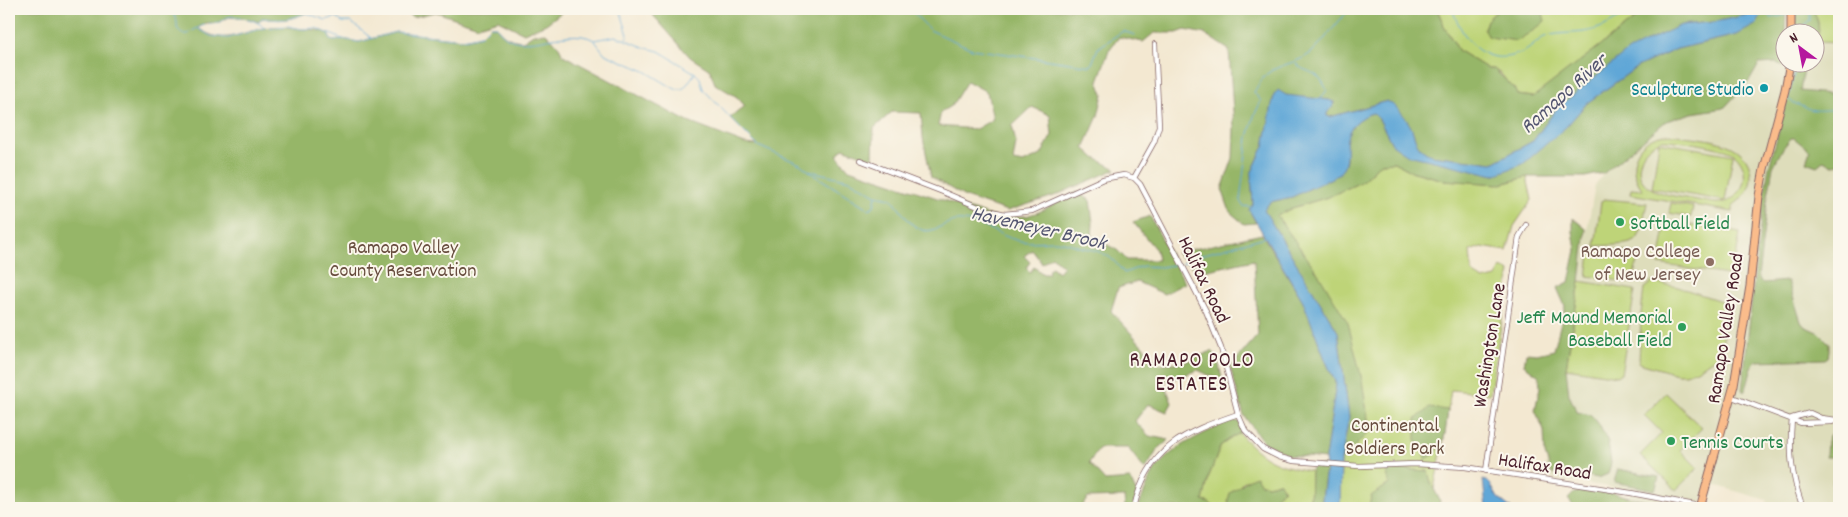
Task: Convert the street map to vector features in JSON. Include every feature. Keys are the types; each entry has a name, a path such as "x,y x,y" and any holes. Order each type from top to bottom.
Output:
{"main road":[{"path":"1791,9 1791,22"},
{"name":"Ramapo Valley Road","path":"1700,507 1732,396 1750,286 1759,196 1764,168 1788,72"}],"street":[{"path":"860,160 989,211 1005,214 1032,211 1087,186 1119,175 1134,178 1154,142 1159,126 1155,44"},
{"name":"Halifax Road","path":"1134,178 1140,184 1214,329 1227,367 1238,414 1250,436 1270,454 1287,460 1322,464 1359,466 1416,464 1465,467 1631,493 1700,507"},
{"name":"Washington Lane","path":"1486,471 1519,237 1526,225"},
{"path":"1732,396 1801,423 1839,420"},
{"path":"1134,508 1144,479 1153,464 1165,451 1192,431 1238,414"},
{"path":"1792,418 1810,414 1821,418 1839,420"},
{"path":"1792,418 1791,460 1803,508"}],"shaded area":[{"name":"Ramapo College of New Jersey","path":"1796,9 1839,9 1839,508 1765,508 1767,500 1707,483 1700,508 1626,508 1631,490 1544,477 1595,185 1604,173 1752,50 1776,51 1776,72 1826,72 1826,22 1795,22"}],"green space":[{"name":"Ramapo Valley County Reservation","path":"9,9 306,9 306,13 280,20 262,18 259,22 229,17 218,23 206,23 198,28 215,36 223,37 231,37 279,26 318,30 328,33 331,40 335,41 342,39 359,42 396,32 464,39 481,35 490,26 496,26 504,35 519,41 523,41 533,34 546,33 559,47 563,55 688,122 745,144 757,145 730,118 745,106 737,97 715,84 710,70 690,57 652,14 642,9 1321,9 1325,11 1329,9 1437,9 1445,28 1459,51 1488,69 1494,69 1514,88 1517,95 1533,97 1648,9 1748,9 1747,15 1714,22 1681,25 1557,108 1533,141 1493,163 1431,155 1425,152 1416,143 1409,124 1387,101 1330,117 1327,116 1327,113 1334,102 1329,100 1274,95 1264,146 1251,174 1253,204 1249,210 1256,223 1244,224 1230,212 1222,189 1233,158 1234,127 1229,50 1205,34 1185,30 1177,33 1154,33 1143,42 1119,37 1109,50 1098,81 1103,94 1098,116 1084,148 1095,158 1116,169 1054,196 1007,211 965,197 931,177 923,138 921,113 892,112 874,128 873,159 843,148 837,155 849,169 998,218 1026,216 1039,212 1077,192 1090,200 1093,223 1092,237 1117,250 1127,260 1158,260 1156,250 1133,222 1150,216 1185,283 1164,294 1137,282 1118,288 1111,311 1159,364 1185,362 1212,351 1217,357 1223,382 1198,370 1164,382 1172,403 1167,412 1148,404 1135,421 1149,436 1169,440 1158,449 1145,470 1128,448 1099,448 1089,463 1105,481 1130,479 1137,494 1132,508 1125,508 1124,497 1088,498 1080,508 9,508","holes":["967,81 987,92 993,119 976,129 938,126 941,112 952,105","1032,107 1050,115 1052,135 1041,155 1023,163 1013,161 1016,143 1012,126","1032,250 1042,263 1052,256 1063,266 1058,272 1052,267 1049,269 1048,274 1043,274 1034,267 1030,272 1026,268 1030,262 1024,256"]},
{"path":"396,9 566,9 546,24 524,33 498,20 478,26 436,12 413,17"},
{"path":"1437,9 1499,9 1487,20 1484,29 1489,37 1544,12 1542,9 1648,9 1534,97 1517,95 1502,75 1494,69 1488,69 1459,51 1445,28"},
{"path":"1499,9 1542,9 1545,21 1517,41 1489,37 1484,29 1487,20"},
{"path":"1764,9 1786,9 1786,22 1776,22 1776,63 1759,64 1750,80 1724,108 1692,113 1666,121 1604,173 1585,177 1527,177 1501,184 1444,180 1411,171 1394,162 1381,163 1361,182 1328,197 1292,208 1277,216 1318,273 1348,323 1362,380 1370,431 1341,460 1349,417 1338,332 1264,210 1270,202 1292,197 1338,175 1346,161 1346,134 1361,118 1373,113 1379,119 1392,144 1494,175 1566,127 1587,103 1637,67 1677,49 1737,35"},
{"path":"1796,9 1813,9 1817,22 1795,22"},
{"path":"1813,9 1839,9 1839,43 1826,42 1826,22 1818,22"},
{"path":"1794,72 1803,72 1800,91 1839,95 1839,164 1833,165 1823,161 1817,166 1806,162 1810,151 1794,138 1791,138 1783,148 1773,167 1758,277 1762,283 1788,281 1801,322 1804,326 1819,333 1829,343 1828,357 1825,359 1756,361 1744,392 1742,390 1763,200 1769,168"},
{"path":"1669,134 1707,139 1732,147 1742,154 1749,164 1751,181 1746,193 1733,205 1733,212 1630,194 1631,189 1643,190 1637,181 1634,171 1637,153 1649,139 1658,135","holes":["1663,140 1711,146 1734,154 1744,169 1744,178 1738,193 1732,199 1715,203 1668,195 1651,189 1641,178 1639,169 1641,159 1649,147"]},
{"path":"1659,142 1733,155 1725,201 1652,188"},
{"name":"Continental Soldiers Park","path":"1394,162 1411,171 1444,180 1501,184 1527,177 1532,200 1514,226 1507,251 1481,247 1470,251 1472,273 1483,280 1496,277 1501,268 1510,271 1490,394 1451,390 1443,444 1430,508 1340,508 1341,460 1362,379 1293,239 1277,216 1292,208 1328,197 1361,182 1381,163"},
{"name":"Softball Field","path":"1604,199 1647,203 1641,230 1635,241 1621,245 1595,246 1601,202"},
{"path":"1671,203 1693,207 1691,217 1669,213"},
{"path":"1573,218 1586,229 1566,368 1569,395 1577,412 1591,415 1598,423 1608,442 1611,463 1608,474 1598,478 1573,473 1552,474 1545,454 1544,430 1535,410 1540,387 1539,376 1524,365 1526,353 1537,354 1554,350 1565,306 1557,288 1569,282 1576,250"},
{"path":"1666,221 1740,233 1733,276 1659,264"},
{"path":"1262,234 1303,301 1336,384 1325,459 1289,455 1264,443 1244,416 1230,367 1258,335 1254,260 1199,272 1176,253"},
{"path":"1591,247 1638,254 1633,283 1587,276"},
{"path":"1580,281 1635,290 1621,374 1617,376 1566,368"},
{"name":"Jeff Maund Memorial Baseball Field","path":"1652,282 1678,287 1724,302 1723,340 1720,350 1716,357 1697,370 1686,374 1677,374 1639,363 1644,288"},
{"name":"Tennis Courts","path":"1666,393 1702,428 1680,450 1698,468 1676,490 1640,455 1662,433 1644,415"},
{"path":"1429,408 1448,410 1444,439 1438,450 1426,459 1416,441 1416,419"},
{"path":"1232,420 1239,422 1244,430 1221,445 1209,476 1203,501 1210,503 1214,508 1138,508 1152,474 1162,461 1190,440"},
{"path":"1239,433 1271,460 1311,471 1310,507 1304,503 1304,500 1292,498 1279,508 1262,508 1284,489 1279,482 1268,485 1244,481 1230,493 1236,507 1255,508 1214,508 1210,503 1203,501 1209,476 1221,445"},
{"path":"1830,434 1836,438 1839,447 1839,457 1826,457 1827,441"},
{"path":"1835,463 1839,463 1839,508 1836,508 1832,491"},
{"path":"1313,466 1326,466 1321,508 1310,507 1311,471"},
{"path":"1386,468 1428,471 1431,483 1440,501 1438,508 1369,508 1371,496 1389,484"},
{"path":"1618,469 1659,477 1655,490 1614,482"},
{"path":"1256,476 1261,484 1268,485 1279,482 1284,489 1262,508 1229,506 1230,493"},
{"path":"1584,491 1610,492 1637,499 1689,508 1575,508 1568,499 1574,493"},
{"path":"1292,498 1304,500 1304,503 1279,508"}],"water":[{"path":"1748,9 1764,9 1757,24 1737,35 1677,49 1637,67 1587,103 1566,127 1523,164 1494,175 1408,155 1392,144 1379,119 1373,113 1359,120 1348,134 1346,161 1338,175 1292,197 1270,202 1264,210 1338,332 1349,417 1341,460 1340,508 1321,508 1326,468 1325,459 1336,384 1303,301 1249,210 1253,204 1251,174 1264,146 1274,95 1278,90 1286,95 1334,102 1327,113 1327,116 1330,117 1387,101 1395,106 1404,116 1411,127 1417,144 1422,150 1431,155 1493,163 1533,141 1557,108 1629,50 1681,25 1714,22 1747,15"},
{"path":"1483,480 1489,482 1498,498 1511,508 1486,508"}],"waterway":[{"name":"Havemeyer Brook","path":"163,9 174,16 177,21 177,28 182,34 188,34 197,28 211,36 228,38 263,28 288,26 302,29 316,28 342,39 359,42 396,32 463,39 481,35 490,26 496,26 505,36 516,41 528,42 569,36 582,36 594,40 616,36 659,51 695,73 700,78 703,89 758,146 800,164 869,209 874,206 876,195"},
{"path":"620,9 628,35 626,38"},
{"path":"910,9 930,30 972,49 1091,66 1098,48 1123,31 1135,35"},
{"path":"1251,207 1243,206 1240,201 1248,137 1261,101 1254,92 1268,73 1311,53 1350,9"},
{"path":"1360,9 1380,14 1391,9"},
{"path":"1452,9 1463,33 1470,42 1478,50 1488,55 1499,57 1511,56 1525,51 1547,36 1595,30 1633,9"},
{"path":"1761,9 1771,18 1786,15"},
{"path":"1796,14 1810,12 1810,20 1807,22"},
{"path":"259,22 262,18 284,19 306,13 326,20 336,17 342,22 351,22 371,38"},
{"path":"198,28 232,17 252,20 263,27"},
{"path":"328,34 331,40 342,39"},
{"path":"595,41 605,54 645,71 675,89 685,87 695,73"},
{"path":"1296,63 1300,68 1322,80 1327,90 1320,100"},
{"path":"1795,72 1788,99 1808,109 1839,112"},
{"name":"Havemeyer Brook","path":"810,171 850,180 876,195 891,198 909,221 922,230 930,231 951,222 963,221 980,225 1020,241 1064,242 1105,254 1124,273 1143,266 1161,267 1179,264"},
{"name":"Havemeyer Brook","path":"1183,263 1197,256 1265,237"}],"place":[{"name":"Sculpture Studio","path":"1764,88"},
{"name":"Softball Field","path":"1620,222"},
{"name":"Ramapo College of New Jersey","path":"1710,262"},
{"name":"Jeff Maund Memorial Baseball Field","path":"1682,327"},
{"name":"Tennis Courts","path":"1671,441"}],"district":[{"name":"RAMAPO POLO ESTATES","path":"1192,371"}],"water label":[{"name":"Ramapo River","path":"1563,93"}]}
